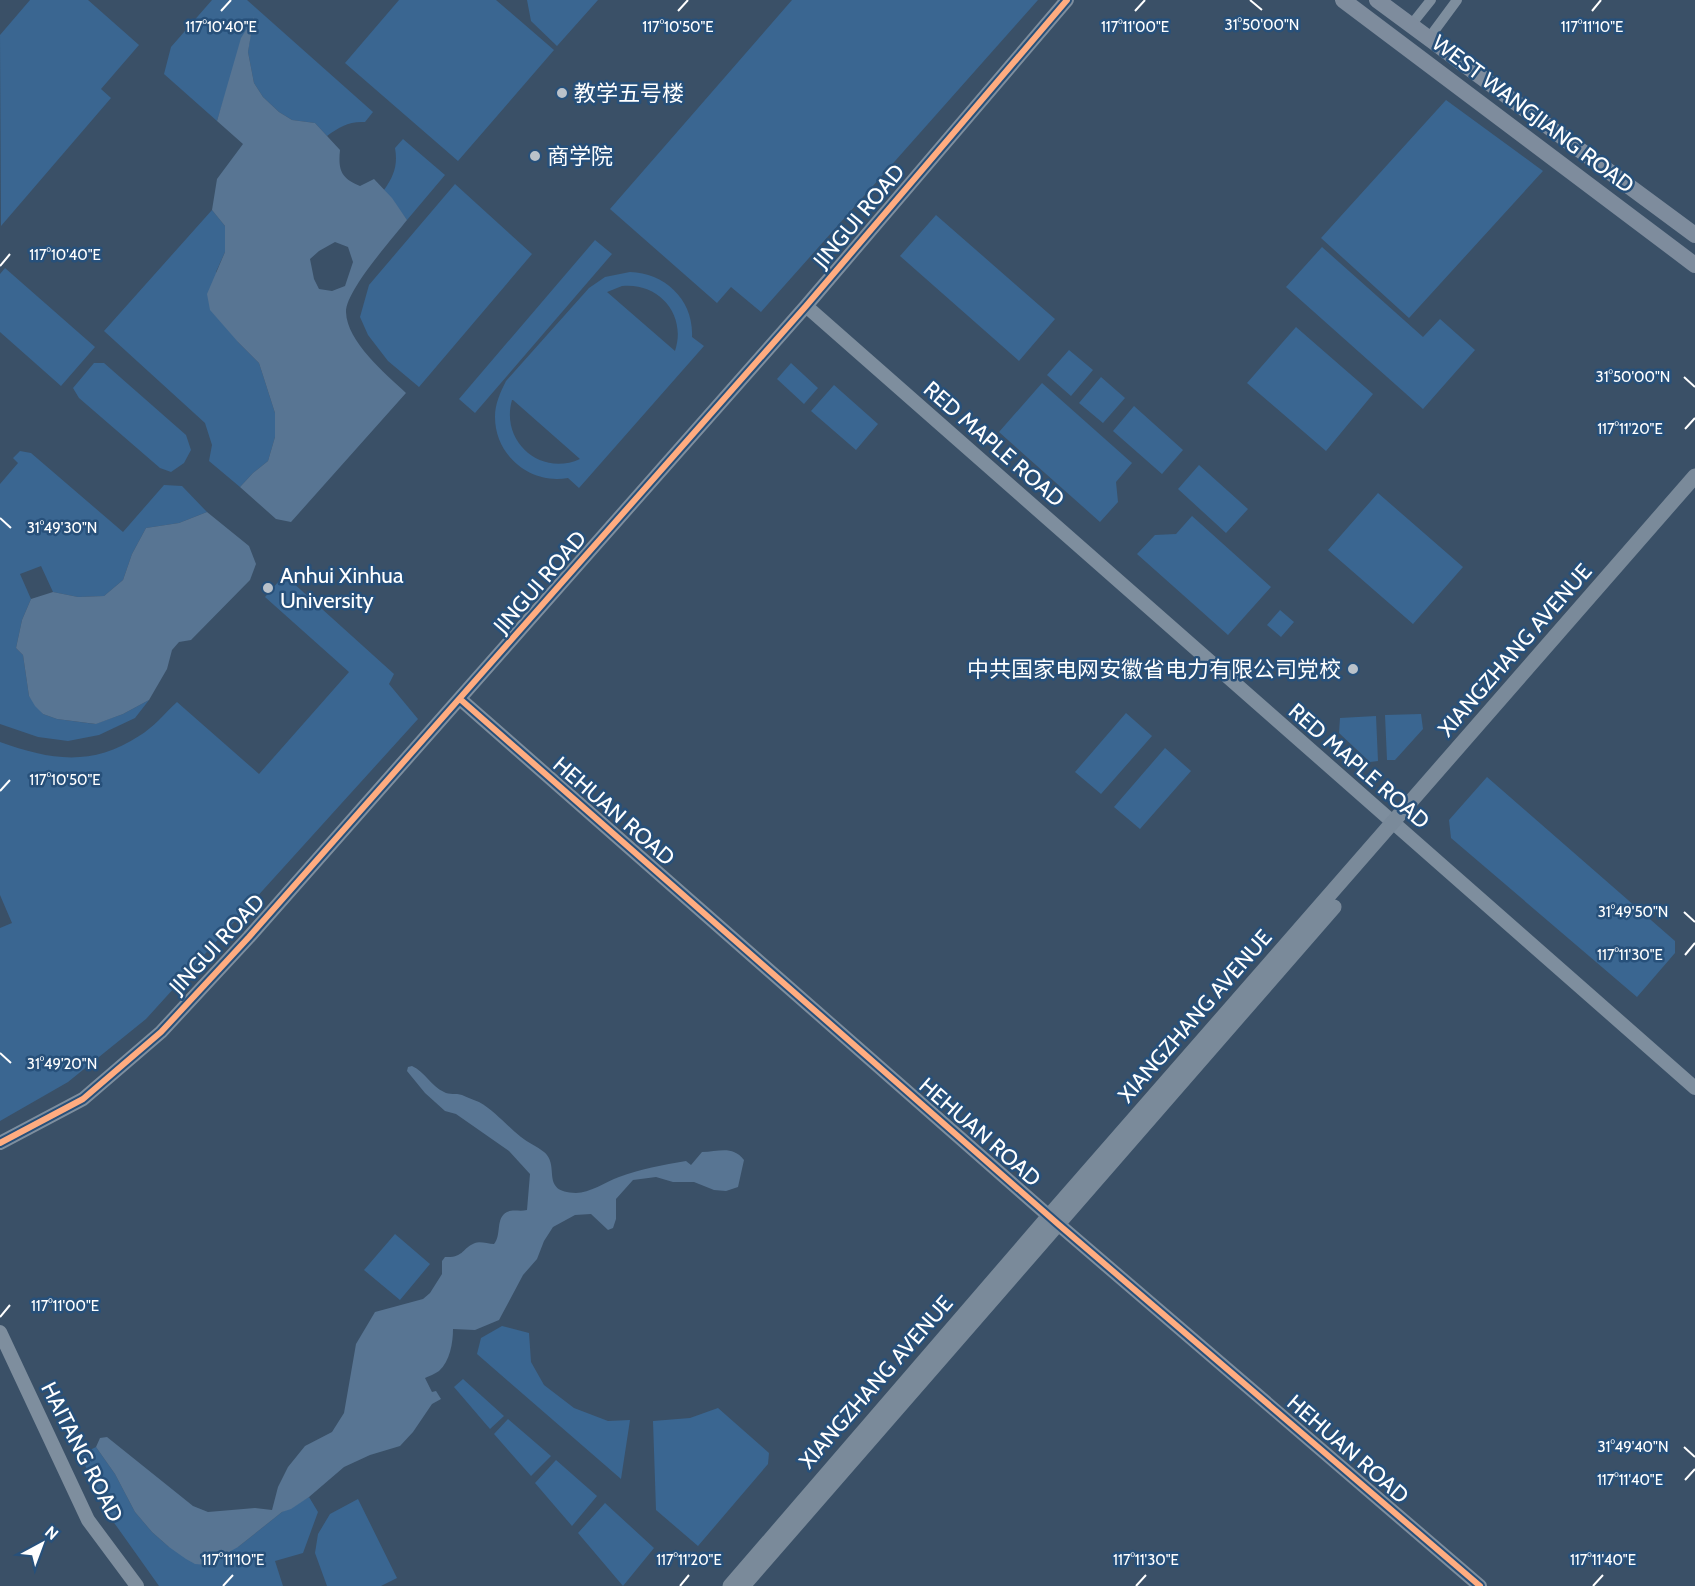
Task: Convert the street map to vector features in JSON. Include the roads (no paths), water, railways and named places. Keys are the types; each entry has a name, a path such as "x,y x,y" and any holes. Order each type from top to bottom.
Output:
{"main road":[{"name":"WEST WANGJIANG ROAD","path":"1343,0 1695,265"},
{"name":"WEST WANGJIANG ROAD","path":"1377,0 1695,235"},
{"name":"XIANGZHANG AVENUE","path":"1396,827 1695,476"},
{"name":"XIANGZHANG AVENUE","path":"730,1586 1396,827 1695,491"},
{"name":"XIANGZHANG AVENUE","path":"743,1586 1053,1220"}],"street":[{"name":"JINGUI ROAD","path":"0,1143 83,1099 160,1032 256,929 806,306 1067,0"},
{"path":"1411,26 1431,0"},
{"path":"1429,38 1457,0"},
{"name":"RED MAPLE ROAD","path":"806,306 1695,1088"},
{"name":"HEHUAN ROAD","path":"460,699 1053,1220 1480,1586"},
{"name":"HAITANG ROAD","path":"0,1332 88,1520 137,1586"}],"place":[{"name":"教学五号楼","path":"562,93"},
{"name":"商学院","path":"535,156"},
{"name":"Anhui Xinhua University","path":"268,588"},
{"name":"中共国家电网安徽省电力有限公司党校","path":"1353,669"}]}
